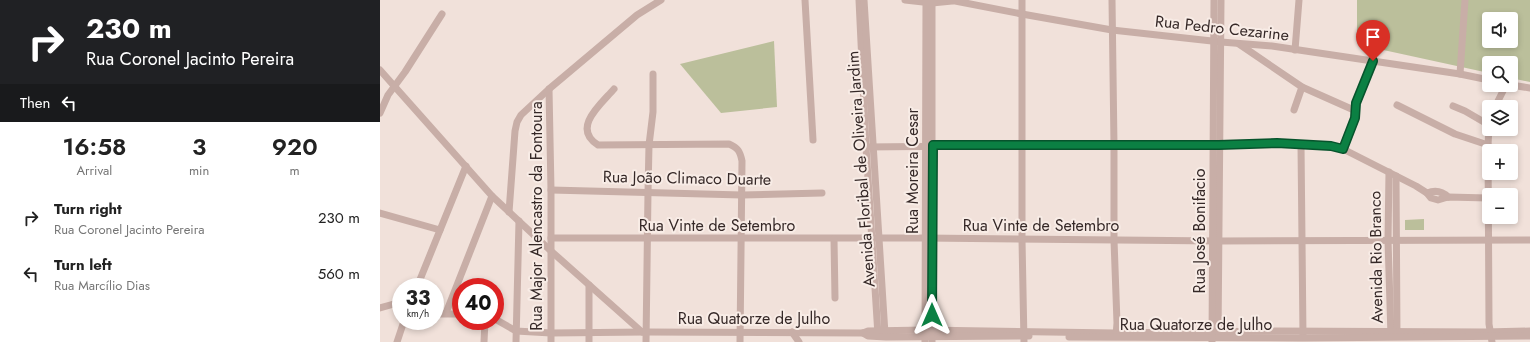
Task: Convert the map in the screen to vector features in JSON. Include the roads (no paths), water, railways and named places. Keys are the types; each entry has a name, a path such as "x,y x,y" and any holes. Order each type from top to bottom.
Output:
{"street":[{"path":"509,212 515,131 517,122 521,115 549,89 637,15 661,0"},
{"path":"805,0 813,140"},
{"name":"Avenida Floribal de Oliveira Jardim","path":"859,0 870,146"},
{"name":"Avenida Floribal de Oliveira Jardim","path":"864,0 872,184 882,334"},
{"name":"Rua Pedro Cezarine","path":"905,0 951,0 1112,30 1217,42 1272,46 1482,79"},
{"path":"1022,0 1022,240 1024,336"},
{"path":"1112,0 1114,240 1118,337"},
{"name":"Rua José Bonifacio","path":"1214,0 1217,42 1215,337"},
{"name":"Rua José Bonifacio","path":"1217,42 1221,0"},
{"path":"1295,50 1299,0"},
{"path":"1460,74 1465,0"},
{"name":"Rua Moreira Cesar","path":"929,1 929,336"},
{"path":"380,113 388,95 405,72 442,14"},
{"path":"1239,44 1302,87 1356,111"},
{"path":"1343,149 1355,118 1356,103 1373,61"},
{"path":"380,70 492,196 551,252 644,332"},
{"path":"646,342 644,332 649,145 653,112 653,74"},
{"path":"1518,86 1530,88"},
{"path":"1294,110 1302,87"},
{"name":"Rua Major Alencastro da Fontoura","path":"549,89 551,190 551,342"},
{"path":"614,89 589,116 587,129 592,141 598,145 729,144 737,148 740,153 742,161 740,342"},
{"path":"1397,106 1455,134 1485,144"},
{"path":"1453,106 1465,111 1482,122"},
{"path":"870,146 1022,144 1216,145 1277,143 1331,146 1343,149 1392,174 1427,193 1431,198 1438,200 1448,197 1482,198"},
{"path":"1301,145 1303,337"},
{"path":"421,278 466,166"},
{"name":"Avenida Rio Branco","path":"1392,174 1394,337"},
{"name":"Rua João Climaco Duarte","path":"551,190 742,195 822,193"},
{"path":"452,313 446,313 492,196"},
{"path":"380,213 440,230"},
{"path":"516,342 519,221"},
{"path":"1488,337 1490,324 1489,224"},
{"name":"Rua Vinte de Setembro","path":"551,238 928,238 1216,241 1530,240"},
{"path":"834,239 835,298"},
{"path":"589,285 589,342"},
{"path":"380,308 392,305"},
{"path":"504,324 516,331"},
{"path":"396,342 401,330"},
{"path":"484,330 484,342"},
{"name":"Rua Quatorze de Julho","path":"516,331 551,333 863,333 868,336 910,333 929,336 958,333 1004,333 1024,336 1072,334 1118,337 1137,335 1191,334 1215,337 1244,334 1276,334 1303,337 1337,335 1394,337 1530,336"},
{"name":"Rua Quatorze de Julho","path":"1488,337 1530,331"},
{"path":"792,332 799,342"}]}
